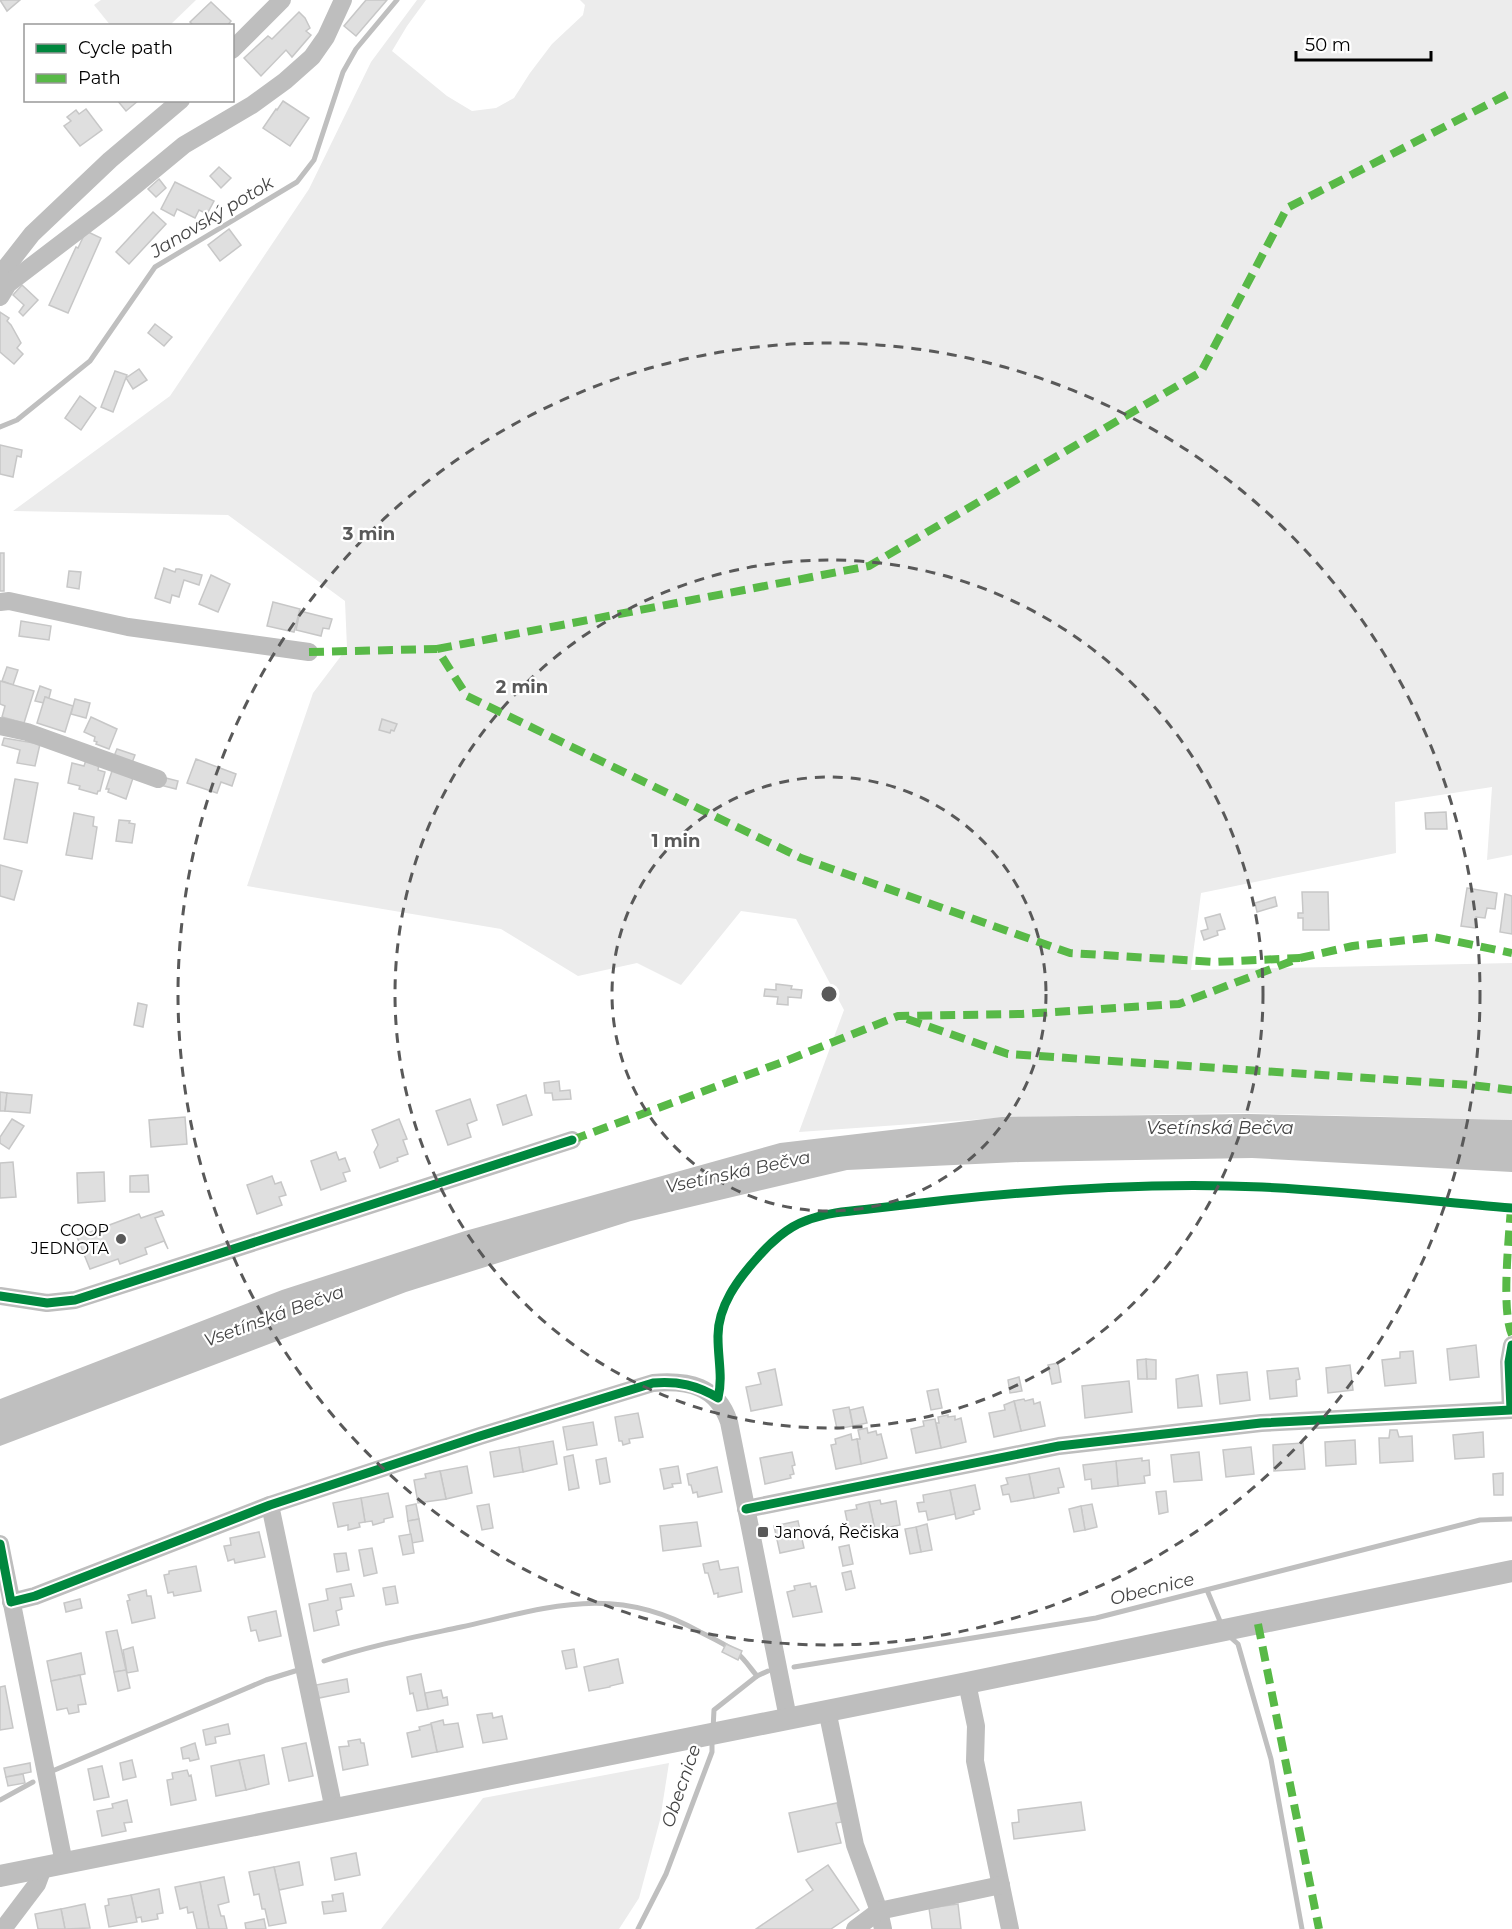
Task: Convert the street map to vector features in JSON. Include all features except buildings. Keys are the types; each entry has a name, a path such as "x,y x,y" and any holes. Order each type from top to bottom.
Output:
{"main road":[{"path":"0,1876 967,1683 1512,1571"}],"street":[{"path":"234,48 282,0"},
{"path":"2,283 110,207 183,145 252,105 285,81 312,57 326,38 343,0"},
{"path":"2,283 32,234 110,160 179,102"},
{"path":"0,602 9,601 128,627 309,652"},
{"path":"0,726 27,732 158,779"},
{"path":"0,1296 47,1303 75,1300 572,1140"},
{"path":"746,1509 1059,1446 1261,1423 1511,1410 1509,1362 1512,1346"},
{"path":"10,1595 35,1596 270,1505 480,1436 653,1383 669,1382 706,1390 718,1398 725,1410 788,1718"},
{"path":"270,1505 333,1810"},
{"path":"0,1544 53,1865 3,1929"},
{"path":"967,1683 976,1726 975,1761 1010,1929"},
{"path":"827,1710 855,1845 879,1911 883,1929"},
{"path":"855,1929 879,1911 1001,1885"}],"shaded area":[{"path":"101,0 196,0 171,24 109,24 94,5"},
{"path":"417,0 426,0 392,51 447,96 472,111 496,108 514,98 552,44 583,15 585,5 580,0 1512,0 1512,855 1487,860 1492,787 1395,802 1396,853 1201,893 1191,970 1512,963 1512,1120 1245,1113 1013,1117 799,1132 844,1010 796,919 741,911 681,985 637,963 578,976 501,929 247,886 313,693 347,648 345,601 228,515 13,511 170,396 309,189 371,62"},
{"path":"669,1763 660,1820 639,1898 619,1929 381,1929 483,1798"}],"water":[{"name":"Vsetínská Bečva","path":"1248,1114 1512,1120 1512,1172 1252,1158 1020,1162 847,1170 631,1221 406,1292 0,1446 0,1399 282,1290 465,1231 780,1143 1002,1117"}],"waterway":[{"name":"Janovský potok","path":"0,427 17,420 90,361 155,267 297,182 314,160 343,72 356,49 397,0"},
{"name":"Obecnice","path":"794,1667 1096,1618 1480,1520 1512,1519"},
{"path":"1207,1590 1222,1626"},
{"path":"324,1661 392,1642 524,1612 582,1604 610,1604 639,1608 669,1617 700,1632 736,1652 757,1676"},
{"path":"1229,1636 1238,1644 1271,1759 1302,1929"},
{"path":"50,1772 266,1680 295,1671"},
{"name":"Obecnice","path":"713,1729 714,1710 757,1676 768,1671"},
{"name":"Obecnice","path":"638,1929 666,1874 712,1752 712,1738"},
{"path":"0,1800 33,1782"}],"marked path":[{"path":"437,649 869,566 1201,372 1287,208 1512,92"},
{"path":"309,652 437,649 467,696 801,858 1070,953 1215,962 1300,958"},
{"path":"572,1140 788,1060 898,1016 1022,1014 1179,1004 1300,958 1353,946 1434,937 1512,953"},
{"path":"907,1019 1008,1054 1471,1085 1512,1090"},
{"path":"1511,1208 1506,1292 1512,1335"},
{"path":"1258,1624 1319,1929"}],"cycle path":[{"path":"0,1296 47,1303 75,1300 572,1140"},
{"path":"0,1544 11,1602 35,1596 270,1505 480,1436 653,1383 687,1385 718,1398 719,1327 721,1315 736,1284 768,1246 780,1236 792,1227 829,1214 1025,1193 1184,1185 1293,1189 1512,1208"},
{"path":"746,1509 1059,1446 1261,1423 1511,1410 1509,1362 1512,1345"}],"place":[{"name":"COOP JEDNOTA","path":"121,1239"},
{"name":"Janová, Řečiska","path":"763,1532"}]}
